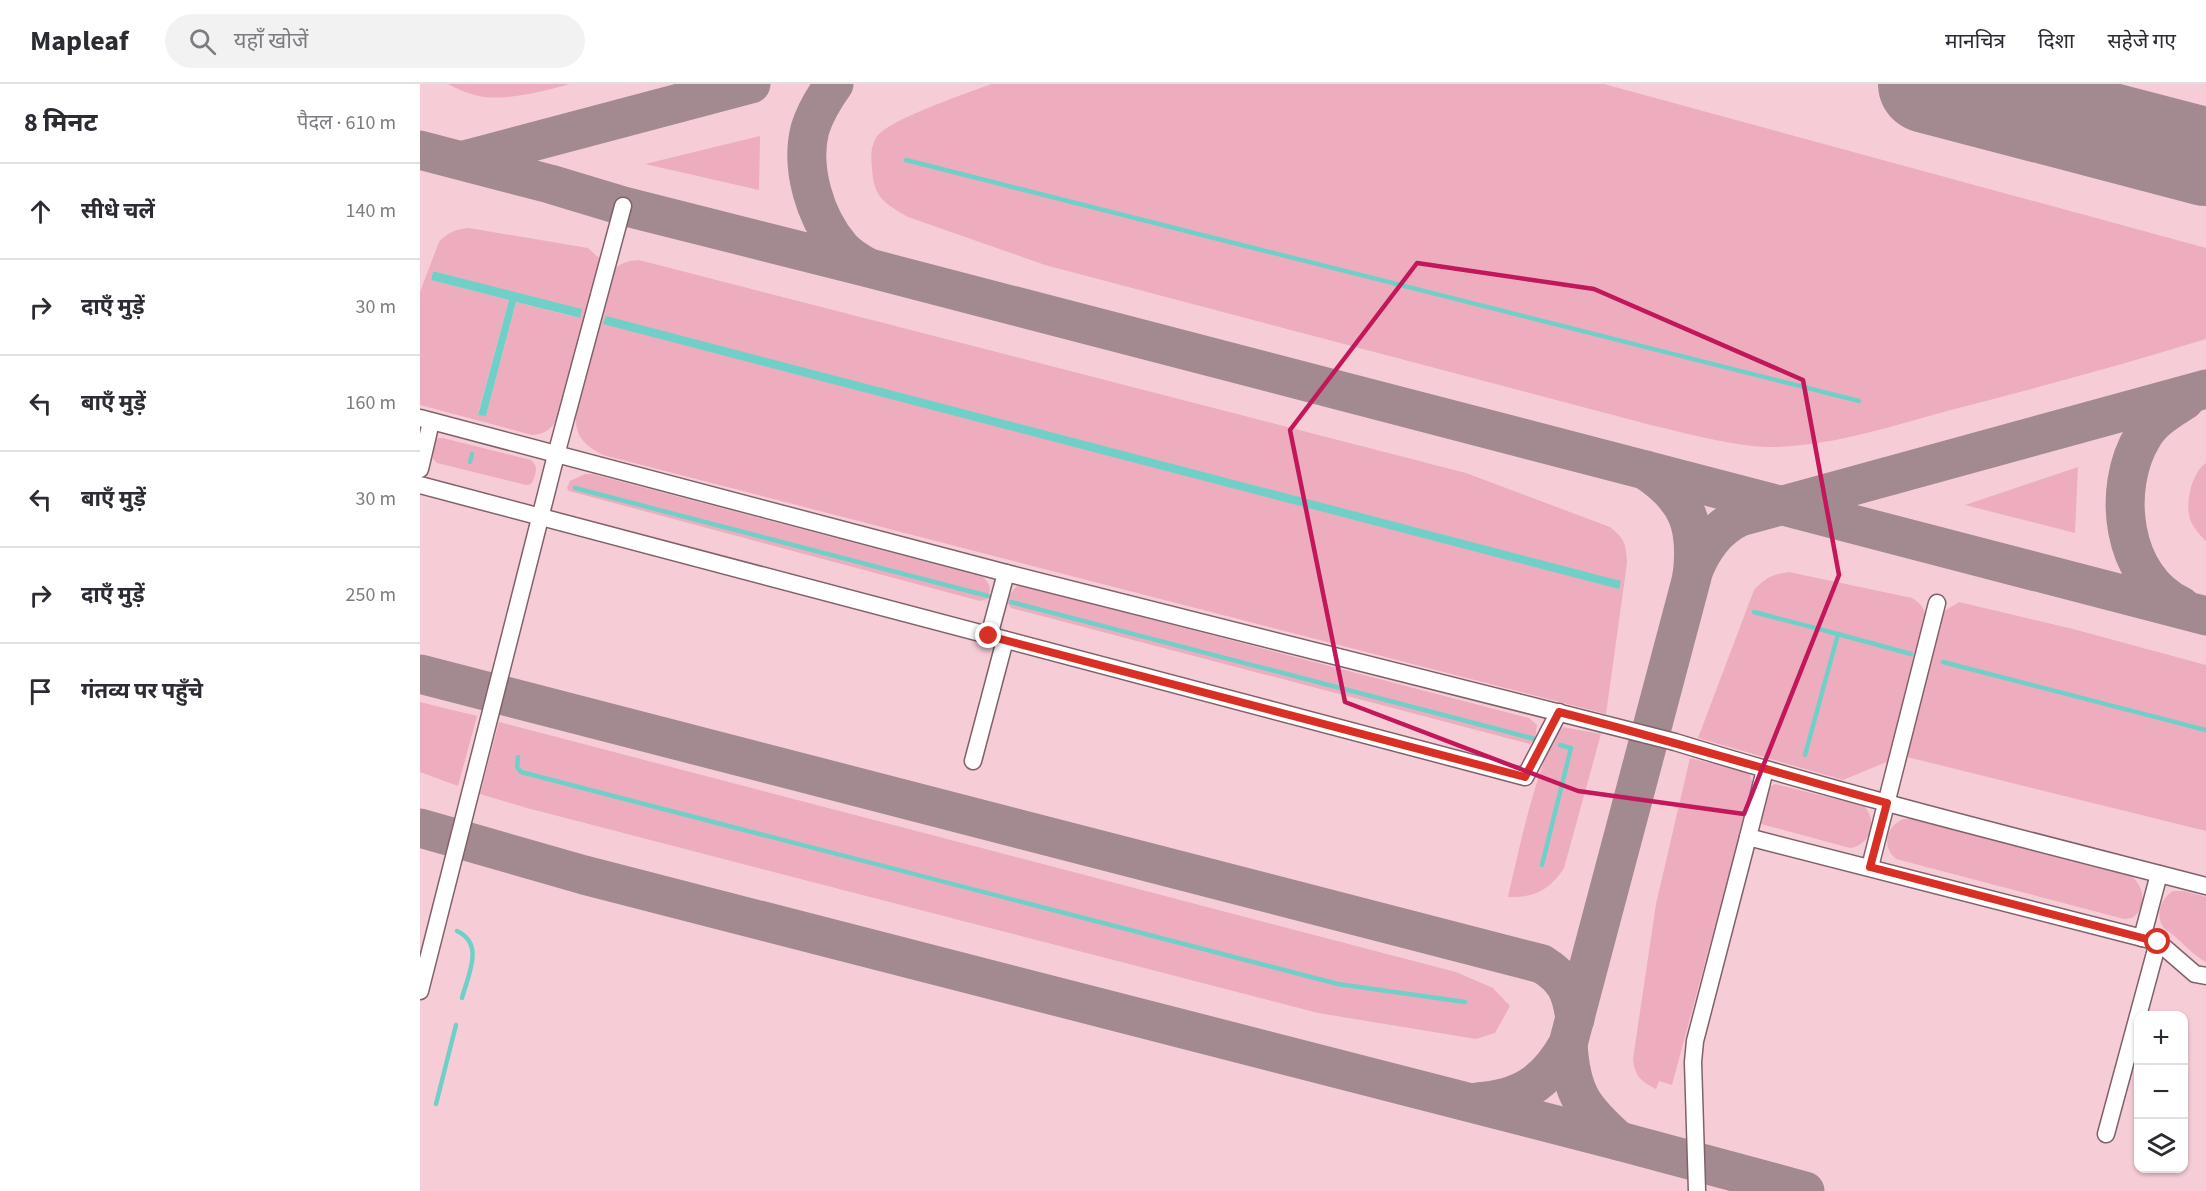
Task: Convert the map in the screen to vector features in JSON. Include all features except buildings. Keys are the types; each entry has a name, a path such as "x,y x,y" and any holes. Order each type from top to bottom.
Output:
{"lane":[{"path":"420,991 556,455 623,206"},
{"path":"420,469 425,420 1006,573 1675,742 1765,770 2206,886"},
{"path":"420,485 1525,777 1559,712"},
{"path":"973,761 997,638 1006,573"},
{"path":"1870,867 1937,603"},
{"path":"1697,1191 1693,1062 1695,1041 1765,770"},
{"path":"1748,837 2150,940 2195,974 2206,976"},
{"path":"2106,1134 2150,940 2159,873"}],"highlighted area":[{"path":"1417,263 1594,289 1803,380 1839,575 1744,814 1578,791 1345,702 1290,430"}],"shaded area":[{"path":"420,84 2206,84 2206,1191 420,1191"},
{"path":"448,84 570,84 527,94 494,98 474,95"},
{"path":"991,84 1604,84 2206,248 2206,339 2079,376 1843,438 1777,447 1762,447 1712,439 1647,424 1045,265 908,217 887,204 878,194 873,179 871,154 876,138 895,123 911,115"},
{"path":"760,136 759,190 645,164"},
{"path":"469,228 588,248 599,258 599,266 557,420 543,432 532,435 420,405 420,292 439,242 449,233","holes":["433,271 581,310 579,318 516,302 486,416 478,414 509,300 431,280"]},
{"path":"639,260 1466,473 1610,527 1624,542 1627,563 1606,714 603,455 588,445 579,435 576,422 577,404 611,273 623,263"},
{"path":"438,438 531,460 536,468 534,478 531,484 526,485 437,463 433,459 434,441"},
{"path":"2206,463 2206,541 2191,522 2188,507 2190,490 2196,474"},
{"path":"2078,467 2075,533 1965,505"},
{"path":"585,474 983,577 990,587 988,599 980,601 569,491 567,488 570,481"},
{"path":"1789,572 1912,598 1921,605 1925,613 1926,620 1889,761 1843,780 1698,738 1754,590 1770,577"},
{"path":"1017,586 1529,718 1537,725 1535,740 1530,744 1011,608 1008,604 1009,595"},
{"path":"1959,602 2073,629 2206,665 2206,831 1907,757 1940,619 1943,612"},
{"path":"420,702 477,716 458,786 420,772"},
{"path":"499,722 1456,972 1493,988 1510,1006 1495,1033 1476,1039 1318,1013 527,808 480,794"},
{"path":"1563,727 1601,734 1564,868 1553,882 1540,891 1526,896 1508,897 1538,780 1554,738"},
{"path":"1690,758 1749,773 1753,784 1672,1085 1659,1081 1656,1089 1640,1078 1635,1070 1633,1059 1656,904"},
{"path":"1775,784 1864,806 1871,818 1870,832 1863,842 1850,848 1761,824 1759,819 1767,788"},
{"path":"1904,819 1913,819 2131,876 2136,880 2141,891 2140,909 2132,918 2124,919 1896,859 1888,849 1888,837 1893,826"},
{"path":"2173,891 2184,891 2206,897 2206,962 2165,929 2162,924 2160,908 2165,898"}],"water":[{"path":"433,271 582,309 580,318 516,302 486,416 478,415 509,300 431,280"},
{"path":"606,316 1621,581 1619,589 603,324"}],"waterway":[{"path":"906,160 1859,401"},
{"path":"470,462 472,454"},
{"path":"575,488 988,596"},
{"path":"1011,602 1539,740"},
{"path":"1754,612 1838,634 1805,755"},
{"path":"1838,634 1911,654"},
{"path":"1943,662 2206,730"},
{"path":"1542,865 1571,748 1560,745"},
{"path":"518,757 517,767 521,772 1338,984 1465,1002"},
{"path":"457,931 466,937 472,952 472,961 462,998"},
{"path":"436,1104 456,1025"}],"taxiway":[{"path":"464,160 751,84"},
{"path":"834,84 814,117 810,129 807,144 809,176 817,207 832,236 846,253 867,267"},
{"path":"420,150 623,206 2206,616"},
{"path":"1692,575 1710,541 1724,527 1740,517 2206,389"},
{"path":"2181,606 2161,593 2145,575 2134,554 2125,505 2127,481 2133,457 2143,436 2157,420 2185,400"},
{"path":"1477,1102 1507,1097 1531,1086 1551,1069 1568,1044 1692,577 1693,543 1687,516 1681,503 1672,492 1645,470"},
{"path":"420,674 1542,964 1557,975 1566,987 1572,1001 1575,1019"},
{"path":"420,828 584,875 1619,1141 1805,1191"},
{"path":"1568,1044 1572,1076 1581,1099 1596,1119 1619,1141"}],"runway":[{"path":"1927,84 2206,157"}],"route":[{"path":"989,636 1525,777 1559,712 1626,729 1887,803 1870,867 2158,942"}]}
